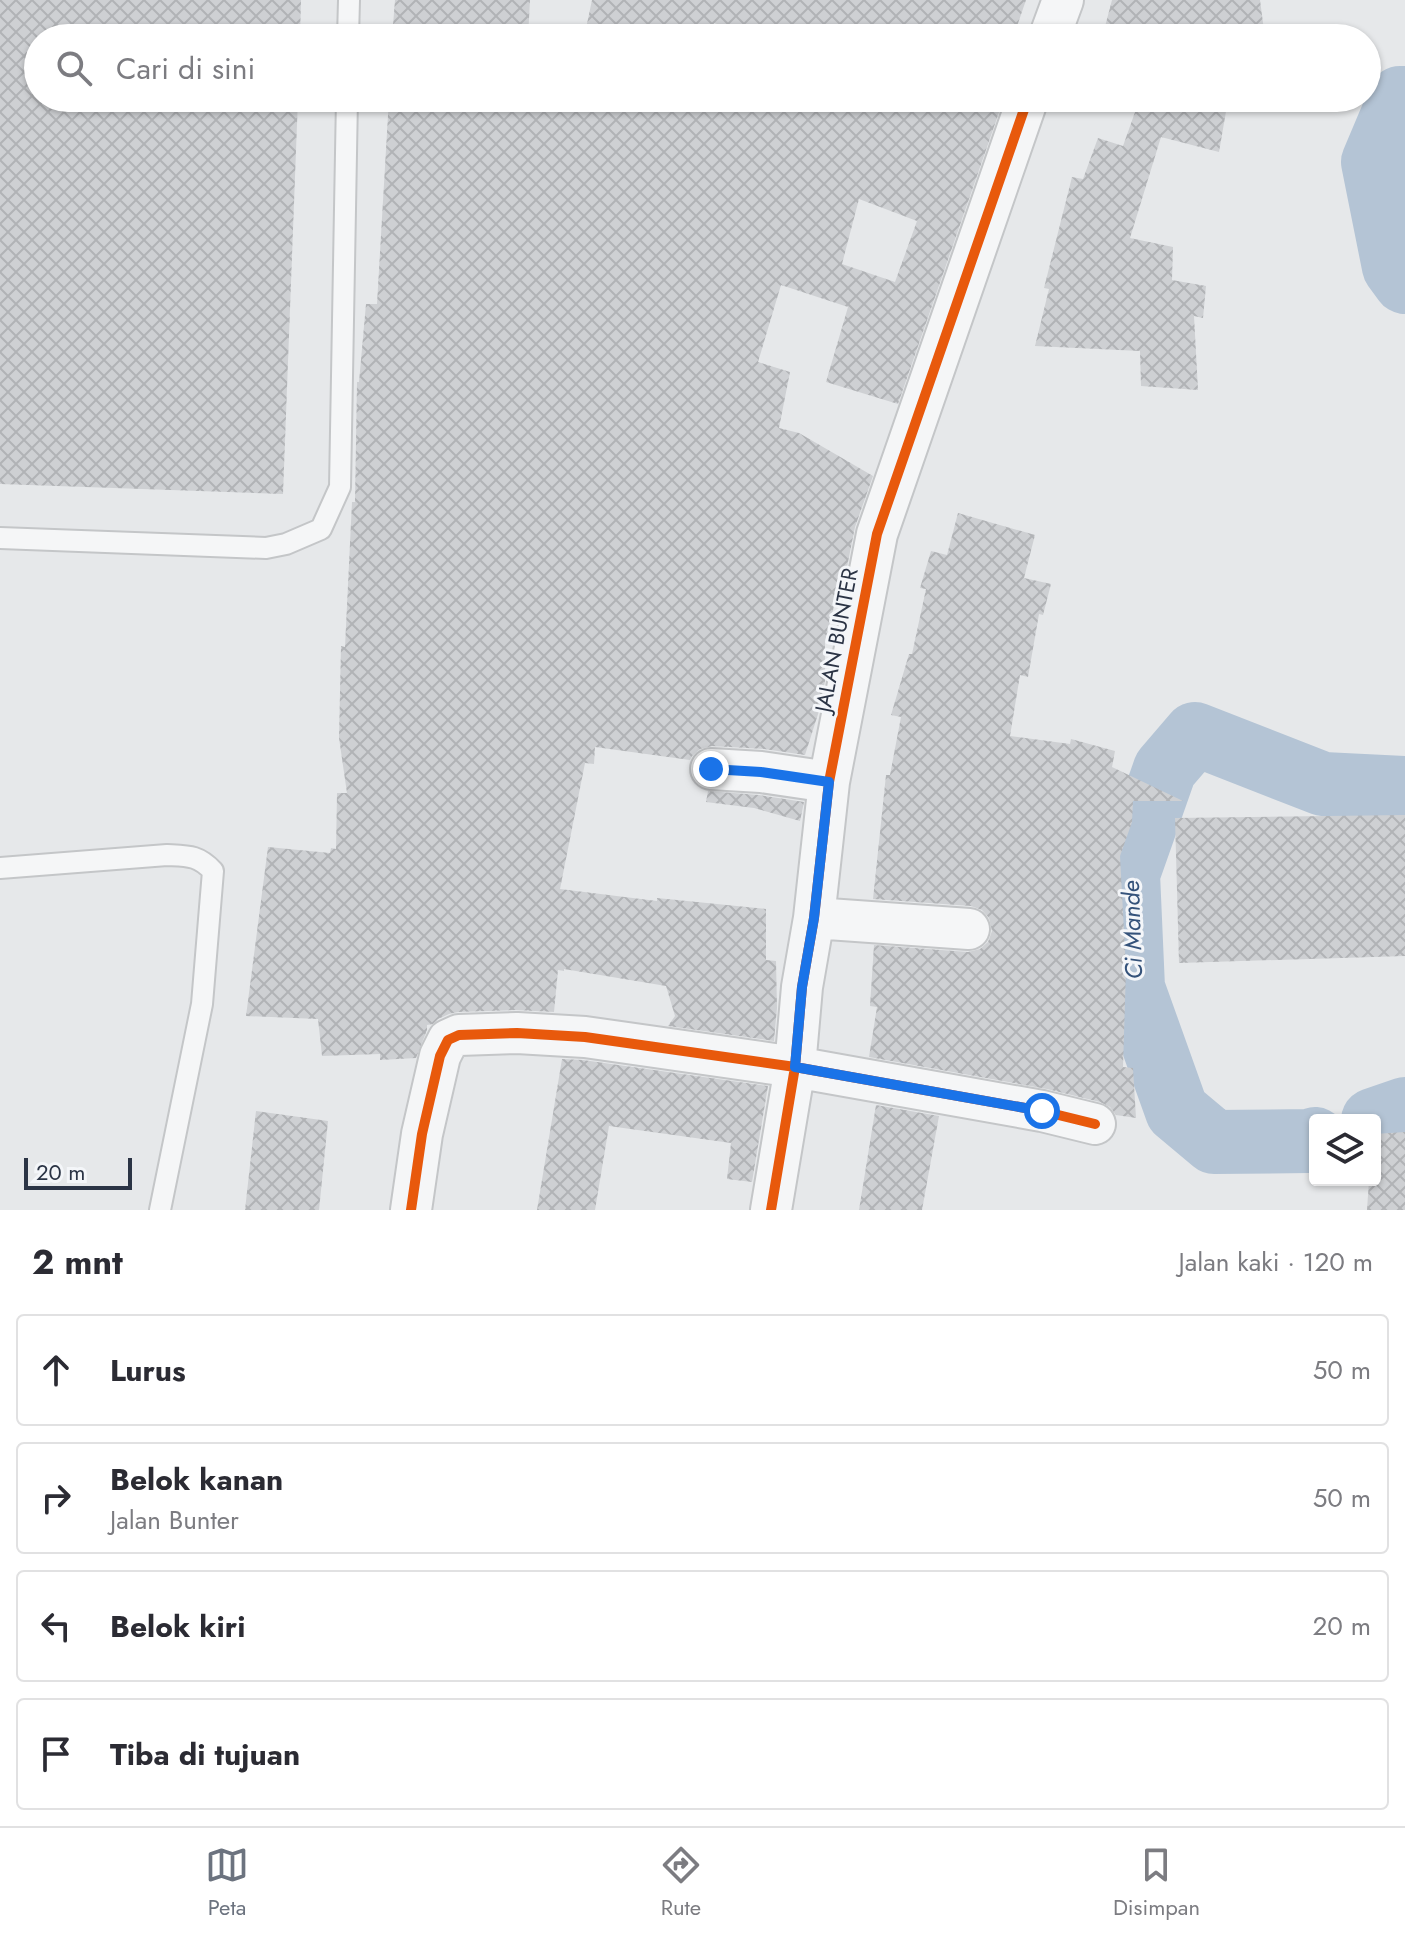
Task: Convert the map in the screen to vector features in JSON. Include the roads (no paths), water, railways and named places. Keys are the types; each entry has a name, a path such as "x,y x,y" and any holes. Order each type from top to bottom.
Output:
{"street":[{"path":"1054,24 1063,0"},
{"name":"JALAN BUNTER","path":"771,1210 795,1067 802,987 814,918 829,782 877,534 1023,112"},
{"path":"711,769 761,772 829,782"},
{"path":"814,918 969,929"},
{"path":"411,1210 422,1134 440,1056 448,1040 459,1035 517,1033 585,1037 795,1067 1042,1111 1095,1124"}],"lane":[{"path":"348,24 349,0"},
{"path":"0,538 266,548 286,544 321,529 340,487 347,112"},
{"path":"0,868 167,855 191,856 203,861 213,871 202,1004 160,1210"}],"waterway":[{"name":"Ci Mande","path":"1405,98 1400,98 1373,162 1394,267 1405,282"},
{"name":"Ci Mande","path":"1309,1141 1214,1142 1177,1111 1133,988 1128,874 1165,769 1195,734 1323,784 1405,788"},
{"name":"Ci Mande","path":"1381,1117 1405,1109"}]}
